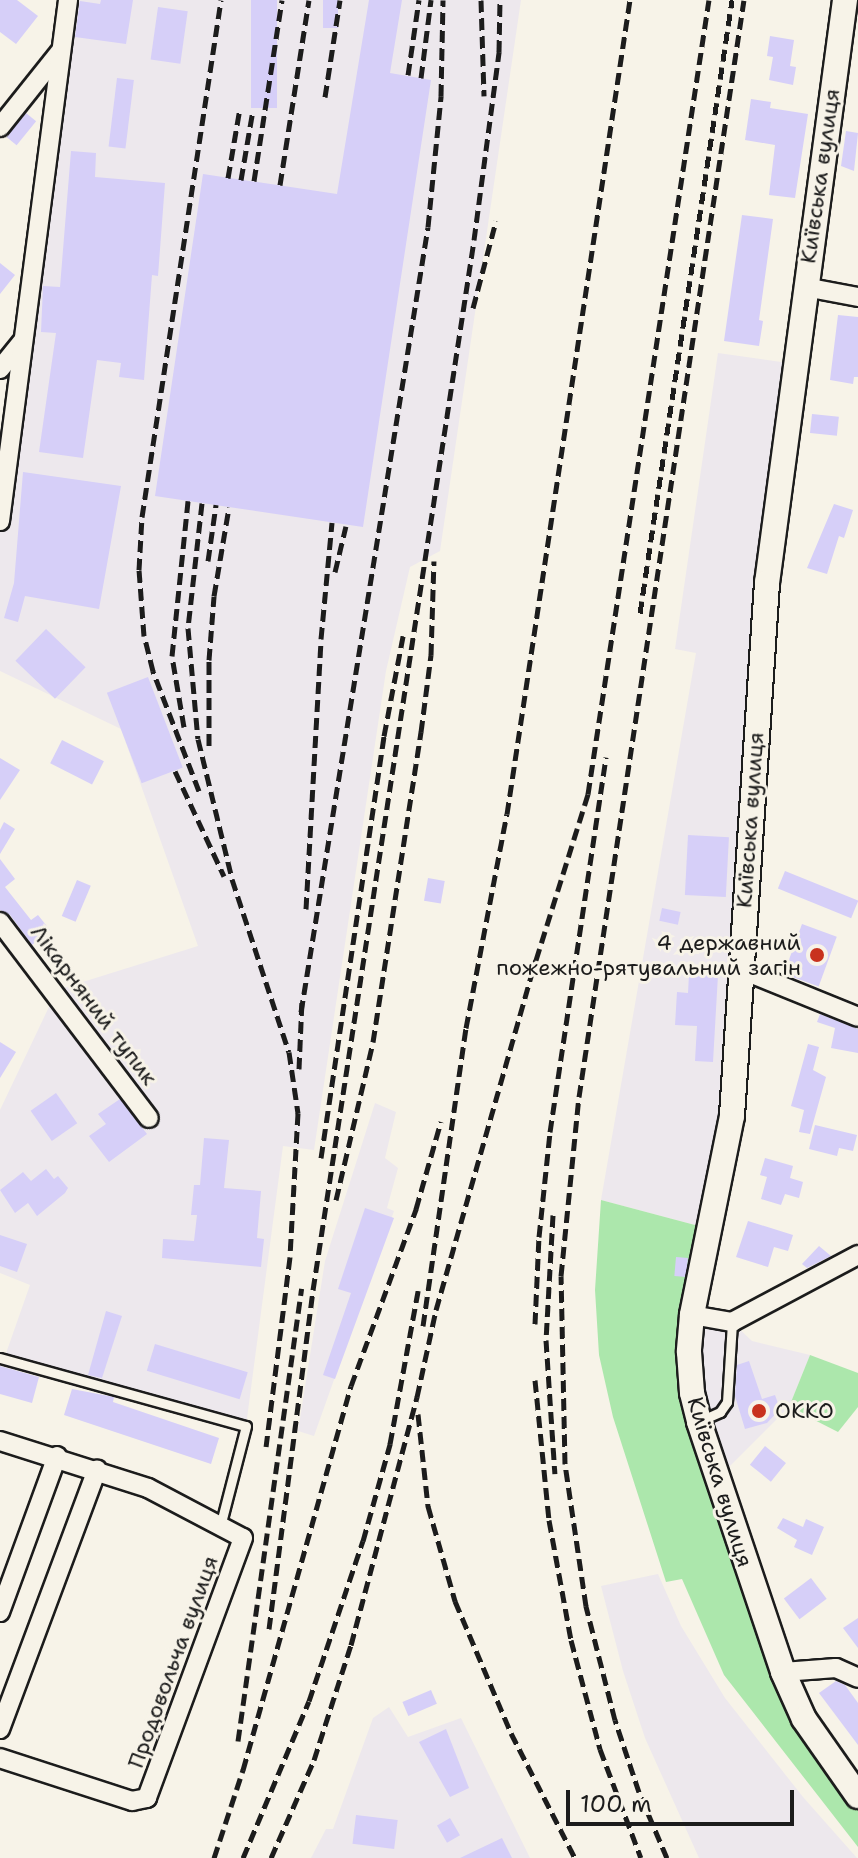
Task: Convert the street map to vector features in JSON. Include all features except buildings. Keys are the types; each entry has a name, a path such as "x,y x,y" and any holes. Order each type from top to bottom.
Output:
{"street":[{"path":"0,521 68,0"},
{"name":"Київська вулиця","path":"845,0 767,583 731,1124 692,1315 689,1366 699,1422 783,1672 804,1719 858,1796"},
{"path":"0,127 61,51"},
{"path":"805,287 858,297"},
{"path":"0,369 23,341"},
{"name":"Лікарняний тупик","path":"0,922 149,1118"},
{"path":"740,969 858,1017"},
{"path":"692,1315 732,1322 858,1255"},
{"path":"0,1441 57,1456 148,1488 221,1523"},
{"path":"0,1612 57,1456"},
{"path":"0,1729 97,1470"},
{"name":"Продовольча вулиця","path":"0,1758 132,1801 144,1800 152,1791 243,1538 221,1523"},
{"path":"783,1672 836,1668 857,1676"}],"lane":[{"path":"699,1422 720,1412 727,1402 732,1322"},
{"path":"0,1358 246,1426 221,1523"}],"shaded area":[{"path":"68,0 521,0 440,551 410,567 386,671 314,1150 283,1146 246,1426 4,1359 30,1285 0,1273 0,1110 57,990 198,946 121,729 0,671 0,521"},
{"path":"718,353 795,364 710,1229 601,1200 696,653 675,649"},
{"path":"375,1103 396,1112 385,1158 398,1168 387,1208 394,1211 314,1436 298,1431 325,1261"},
{"path":"692,1315 732,1322 752,1341 810,1355 789,1407 718,1478 699,1422"},
{"path":"658,1574 681,1626 725,1698 803,1797 857,1858 699,1858 645,1738 623,1671 601,1586"},
{"path":"389,1707 408,1737 461,1718 530,1858 311,1858 326,1829 333,1829 373,1718"}],"green space":[{"path":"601,1200 710,1229 689,1339 769,1634 858,1796 858,1847 724,1675 682,1579 666,1582 613,1417 599,1355 595,1290"},
{"path":"810,1355 858,1373 858,1407 838,1432 789,1407"}],"railway":[{"path":"199,791 153,671 144,636 139,570 142,517 221,0"},
{"path":"254,181 282,0"},
{"path":"280,185 309,0"},
{"path":"325,97 340,0"},
{"path":"408,75 419,0"},
{"path":"421,78 431,0"},
{"path":"301,1012 428,227 441,96 443,0"},
{"path":"481,0 484,96"},
{"path":"269,1629 313,1290 474,240 499,52 500,0"},
{"path":"423,1326 466,1028 507,814 630,0"},
{"path":"271,1858 314,1760 351,1645 417,1397 436,1310 536,960 588,794 709,0"},
{"path":"640,613 732,0"},
{"path":"667,1858 639,1792 615,1720 586,1606 565,1464 561,1276 579,1097 744,0"},
{"path":"228,178 240,108"},
{"path":"241,180 253,110"},
{"path":"473,308 496,221"},
{"path":"184,727 172,656 188,501"},
{"path":"202,503 188,628 198,739 232,879 289,1052 298,1113 290,1257 266,1446"},
{"path":"208,561 216,505"},
{"path":"209,746 209,660 214,596 229,507"},
{"path":"306,909 321,639 332,523"},
{"path":"335,572 346,526"},
{"path":"336,1200 373,1042 421,732 431,655 434,561"},
{"path":"321,1158 384,736 403,636"},
{"path":"535,1324 539,1237 550,1132 606,757"},
{"path":"175,771 224,876"},
{"path":"299,1069 302,1001"},
{"path":"214,1858 243,1770 351,1386 416,1209 441,1121"},
{"path":"553,1215 546,1340 555,1474"},
{"path":"238,1741 302,1288"},
{"path":"243,1858 309,1701 363,1541 390,1444 418,1291"},
{"path":"535,1380 549,1520 571,1640 600,1749 641,1858"},
{"path":"418,1414 428,1506 455,1601 511,1733 575,1858"}],"place":[{"name":"4 державний пожежно-рятувальний загін","path":"817,955"},
{"name":"ОККО","path":"759,1411"}]}
